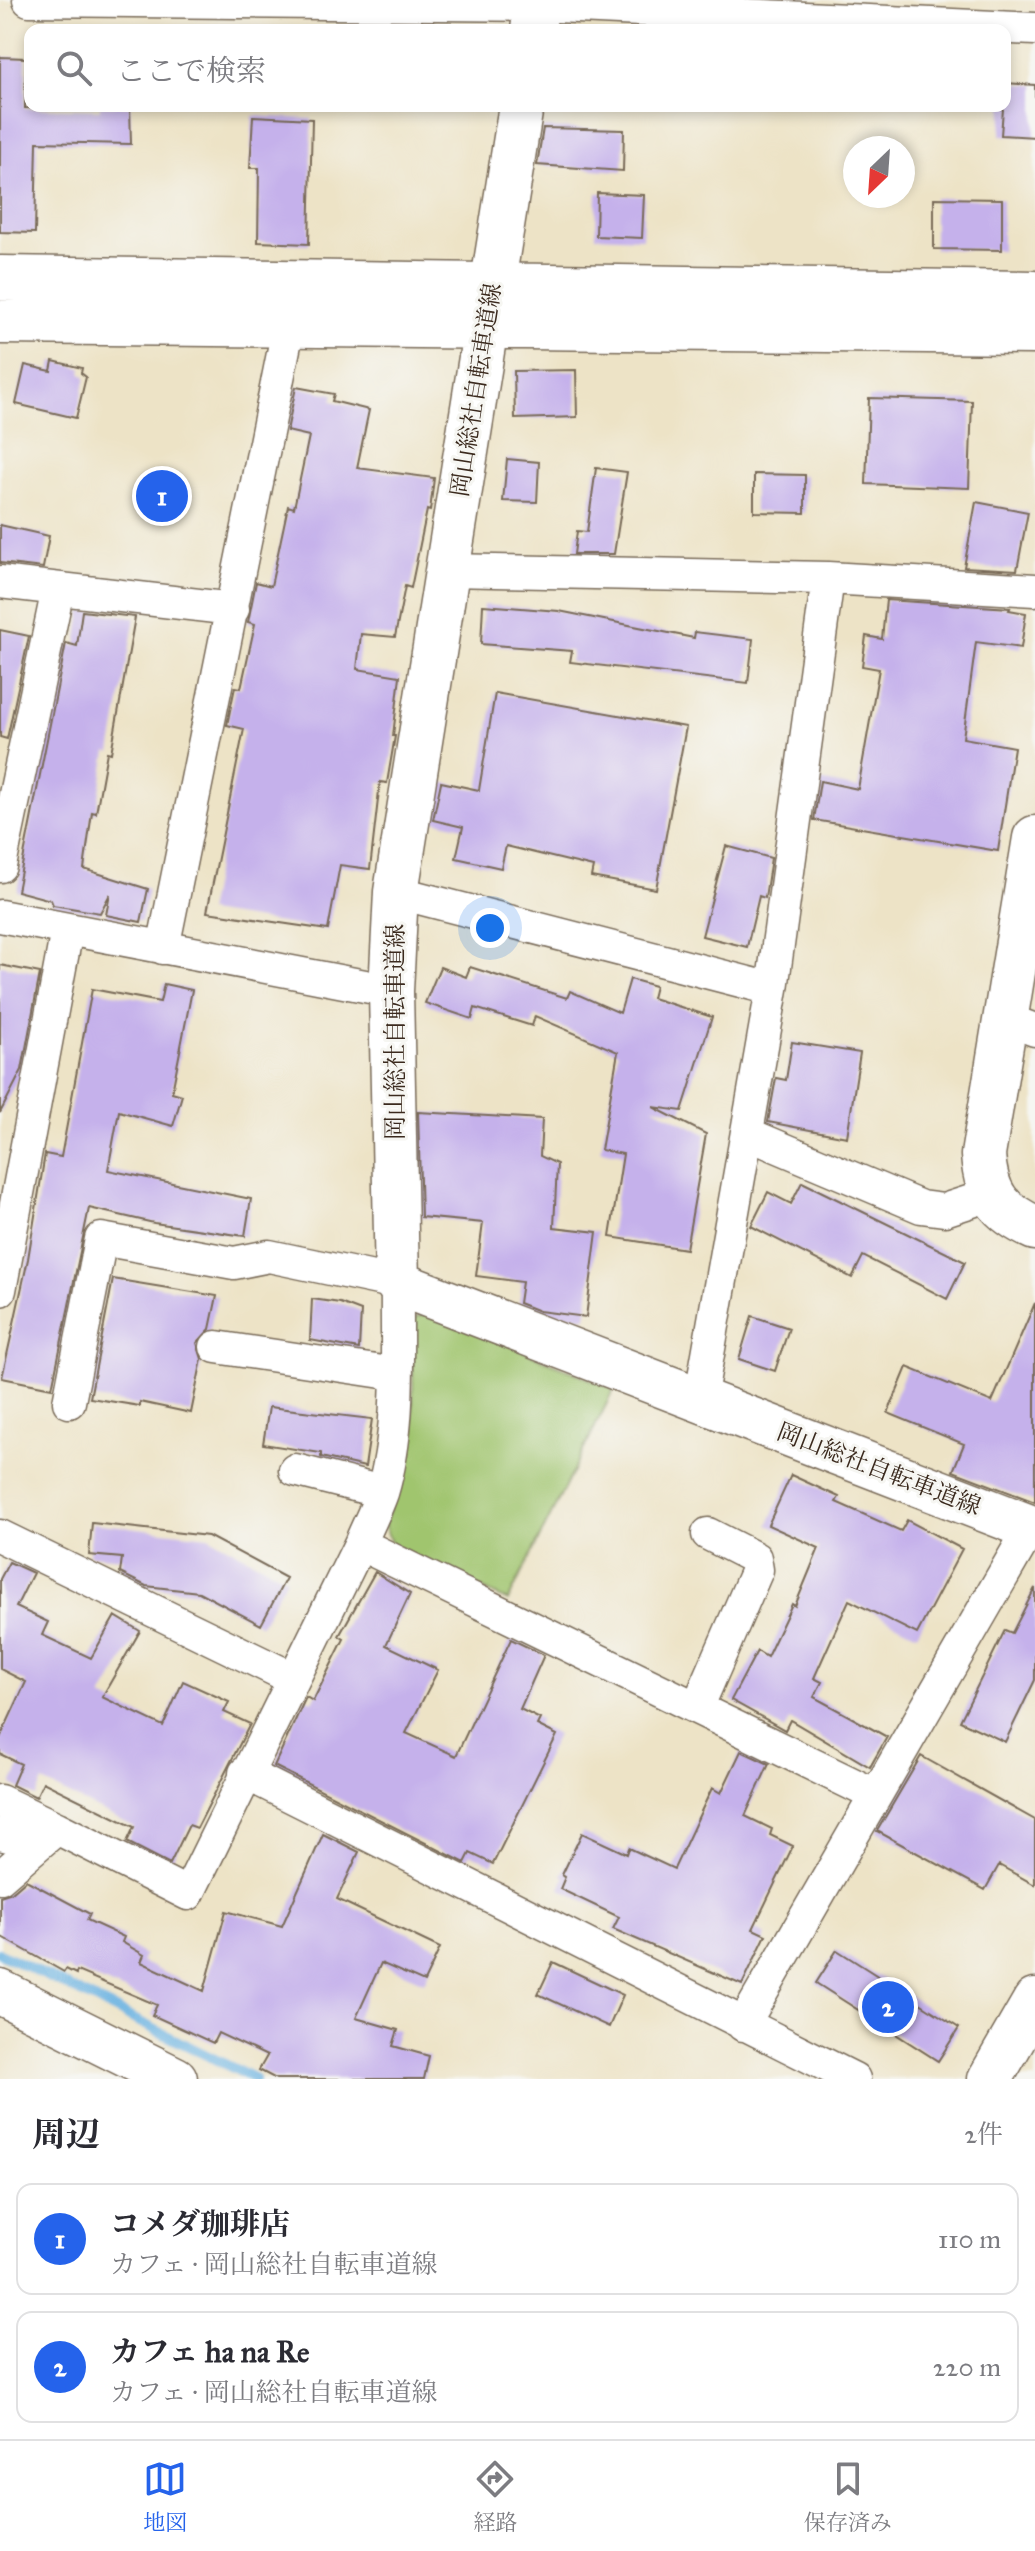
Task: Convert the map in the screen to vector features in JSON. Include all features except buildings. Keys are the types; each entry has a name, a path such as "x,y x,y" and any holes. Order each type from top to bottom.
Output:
{"street":[{"path":"29,0 888,24"},
{"path":"1011,28 1035,29"},
{"name":"岡山総社自転車道線","path":"520,112 396,892 391,991 397,1283 1033,1528"},
{"path":"0,278 489,306 1035,332"},
{"path":"1,325 289,324 489,306 1035,293"},
{"path":"163,948 289,324"},
{"path":"447,570 828,578 1035,590"},
{"path":"700,1400 772,989 828,578"},
{"path":"0,582 233,609"},
{"path":"0,866 58,589"},
{"path":"1035,838 1020,1024 983,1155 990,1195 999,1208 1035,1228"},
{"path":"396,892 772,989"},
{"path":"0,916 391,991"},
{"path":"1,1281 67,930"},
{"path":"748,1134 921,1207 944,1210 990,1195"},
{"path":"0,1801 188,1894 360,1544 382,1492 391,1449 397,1283 269,1256 234,1263 101,1239 69,1402"},
{"path":"216,1347 396,1374"},
{"path":"295,1470 382,1492"},
{"path":"743,2025 1033,1528"},
{"path":"697,1708 757,1570 755,1558 708,1534"},
{"path":"0,1536 292,1678"},
{"path":"360,1544 875,1795"},
{"path":"245,1773 854,2079"},
{"path":"0,1834 14,1837 57,1828"},
{"path":"0,1877 57,1828"},
{"path":"0,1992 123,2068 175,2079"},
{"path":"990,2079 1035,2001"}],"green space":[{"path":"430,1312 614,1389 508,1601 392,1545 384,1525 402,1474 413,1420 413,1319"}],"waterway":[{"path":"0,1953 255,2079"}],"place":[{"name":"コメダ珈琲店","path":"162,496"},
{"name":"カフェ ha na Re","path":"888,2007"}]}
